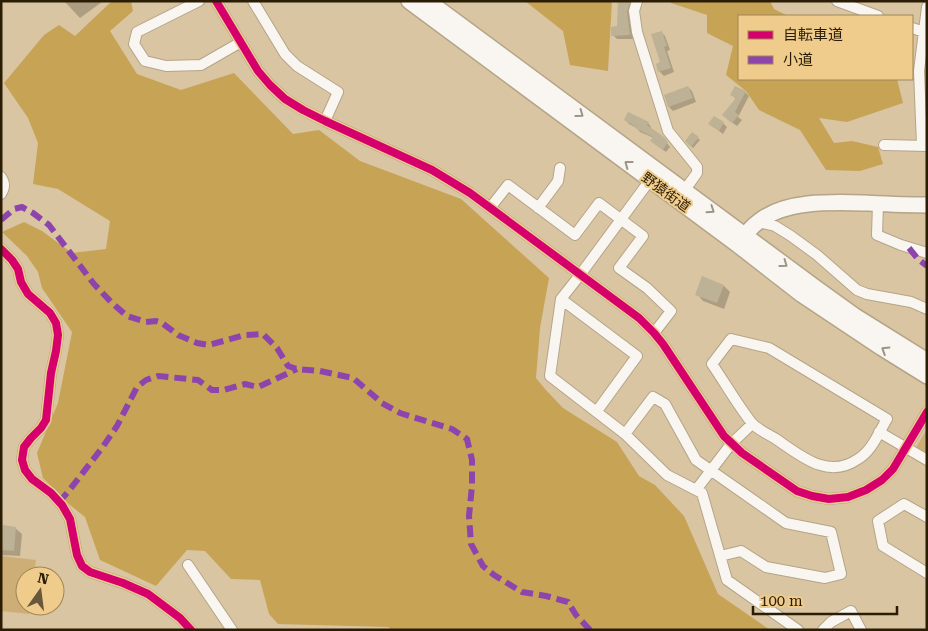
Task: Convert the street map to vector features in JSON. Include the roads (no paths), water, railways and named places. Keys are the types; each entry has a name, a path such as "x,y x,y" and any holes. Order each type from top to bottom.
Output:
{"main road":[{"name":"野猿街道","path":"409,1 650,180 816,288 855,316 927,360"},
{"name":"野猿街道","path":"428,1 684,191 801,294 927,376"},
{"path":"741,240 758,222 769,215 804,204 829,202 927,205"}],"street":[{"path":"199,1 137,32 134,44 145,61 166,66 201,65 241,42"},
{"path":"216,1 258,71 285,99 325,121 432,170 470,193 639,318 663,344 724,436 742,453 797,491 829,499 848,498 866,490 882,480 893,469 927,412"},
{"path":"252,1 285,54 296,66 338,92 325,121"},
{"path":"637,1 634,11 637,32 668,131 697,167 697,173 684,191"},
{"path":"837,1 875,15"},
{"path":"884,145 924,146 924,101 919,71 927,7"},
{"path":"913,28 925,32"},
{"path":"538,208 558,181 560,168"},
{"path":"1,177 4,189 1,194"},
{"path":"650,180 561,299 550,376 625,434 667,475 702,493 727,580 798,630"},
{"path":"490,208 508,185 575,235 598,203 643,236 619,268 647,288 670,311 654,333"},
{"path":"878,204 877,235 927,253"},
{"path":"758,222 775,226 792,236 817,255 856,290 867,294 911,302 927,309"},
{"path":"1,248 18,269 21,282 28,294 50,313 56,323 58,335 51,373 46,420 24,447 22,460 25,470 51,493 70,518 77,555 82,566 90,572 148,594 180,618 191,630"},
{"path":"561,299 637,356 597,411"},
{"path":"731,339 769,348 887,419 868,451 859,459 849,464 834,467 820,466 808,461 752,424 712,364 731,339"},
{"path":"625,434 654,397 665,404 696,460 786,523 831,532 841,574 825,578 766,567 741,550 720,556"},
{"path":"696,490 732,444 752,424"},
{"path":"879,432 927,460"},
{"path":"927,517 904,504 878,521 883,546 927,573"},
{"path":"188,565 232,630"},
{"path":"823,630 831,622 851,611 861,630"}]}
